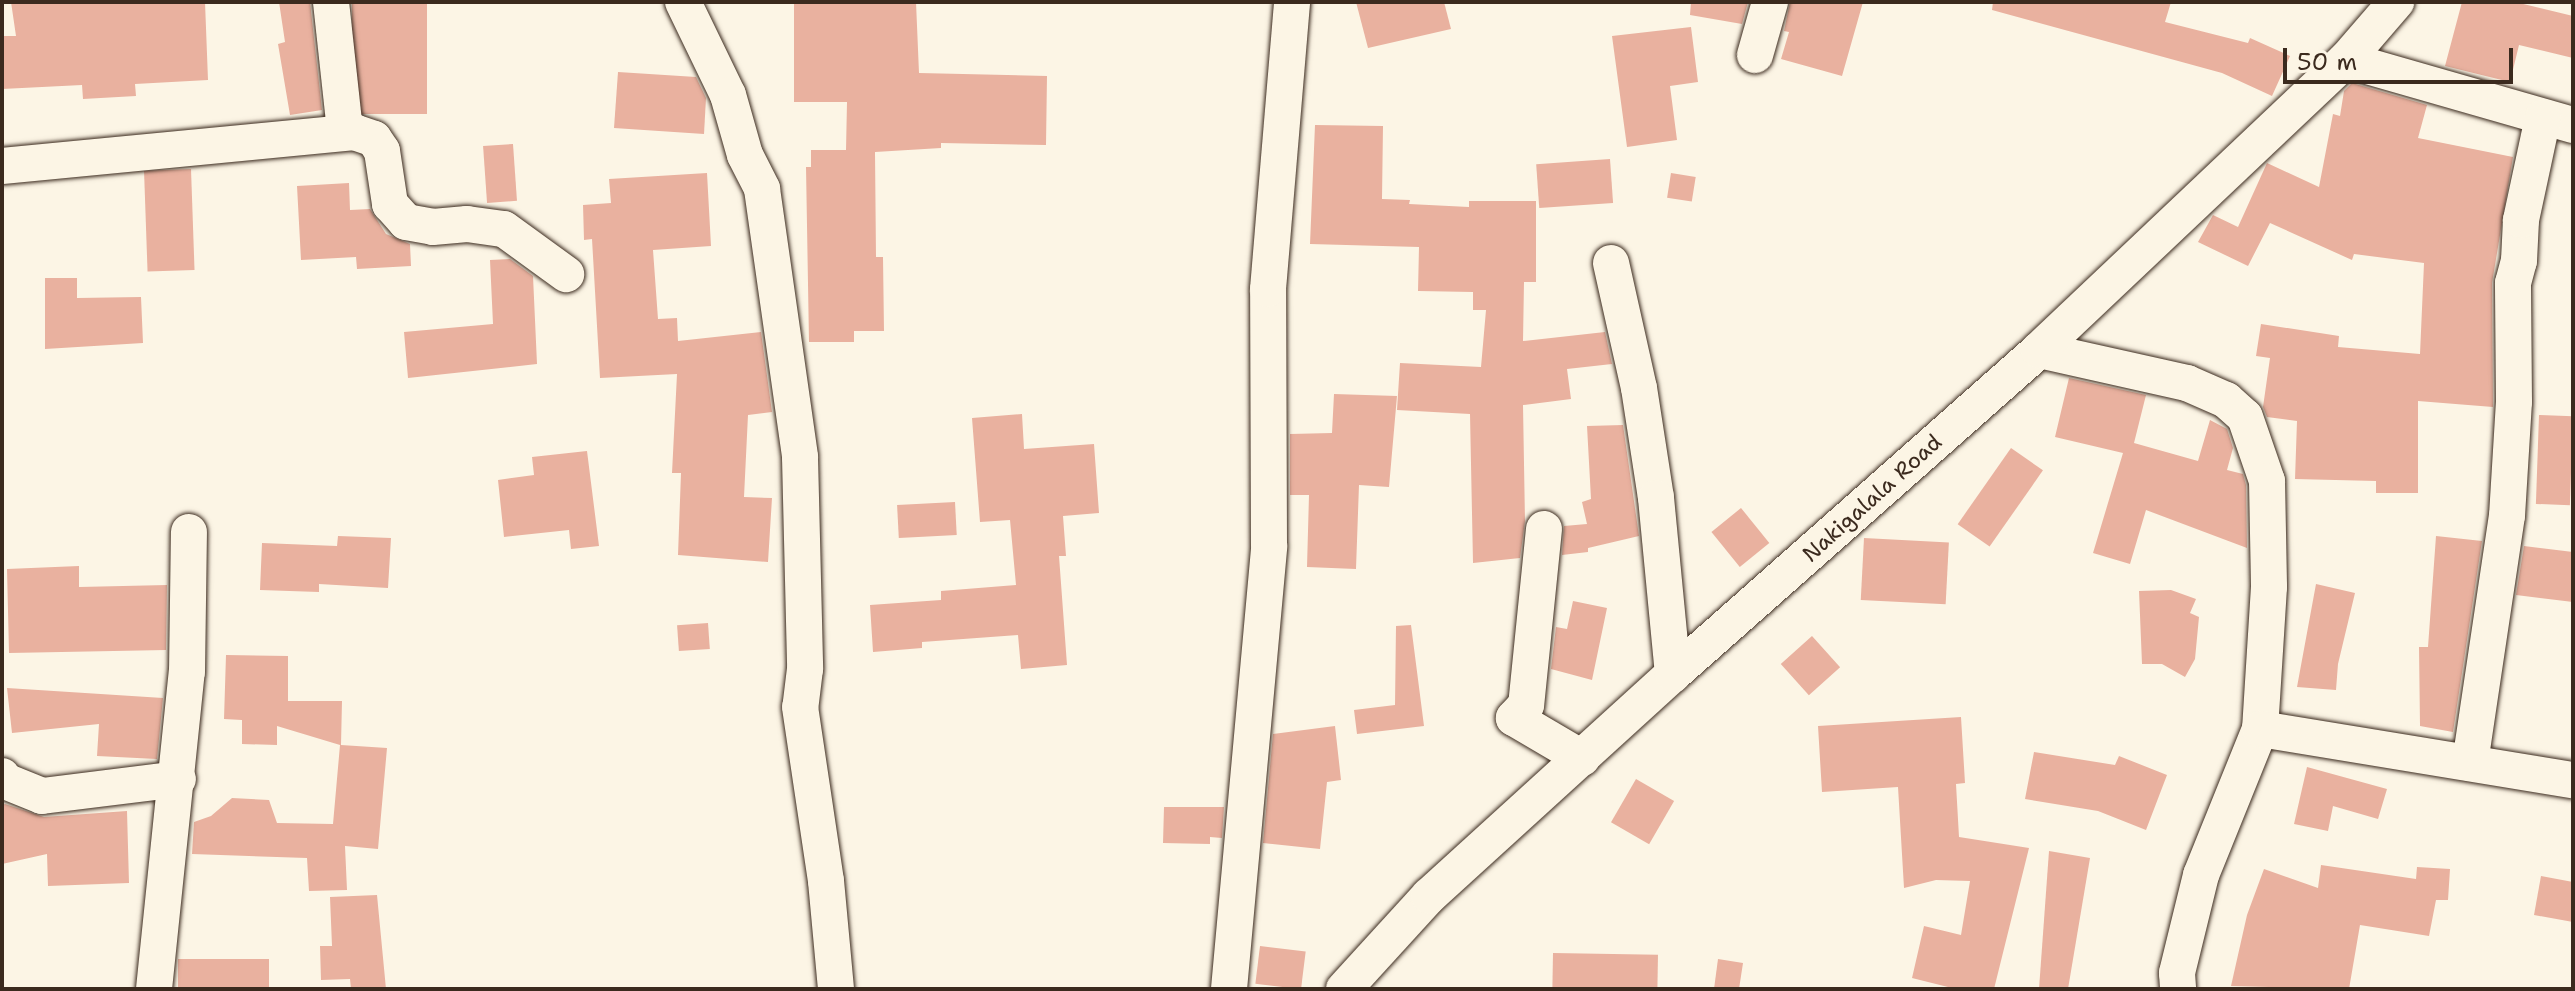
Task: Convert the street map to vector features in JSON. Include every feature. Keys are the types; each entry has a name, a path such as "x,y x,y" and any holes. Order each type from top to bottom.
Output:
{"street":[{"path":"331,2 345,131"},
{"path":"683,2 728,95 745,155 762,189 800,457 805,669 800,707 826,881 836,989"},
{"path":"1229,989 1269,546 1268,289 1292,2"},
{"path":"1755,55 1770,2"},
{"name":"Nakigalala Road","path":"1344,989 1429,896 1673,674 2039,350 2346,60 2396,2"},
{"path":"2346,60 2558,121 2521,220 2519,261 2513,283 2514,402 2507,516 2470,763"},
{"path":"2,166 345,131 374,139 382,151 390,204 406,222 433,227 467,224 504,229 566,274"},
{"path":"1611,263 1639,388 1656,498 1673,674"},
{"path":"2039,350 2187,383 2226,400 2245,417 2260,453 2268,503 2269,587 2260,729 2201,875 2177,973 2178,989"},
{"path":"1544,529 1526,705 1514,718 1582,758"},
{"path":"154,989 187,672 189,532"},
{"path":"2260,729 2573,780"},
{"path":"2,776 5,781 42,796 178,779"}],"building":[{"path":"11,2 205,2 208,80 135,84 136,96 83,99 82,85 2,89 2,36 16,36"},
{"path":"279,2 310,2 322,110 290,115 278,44 285,42"},
{"path":"352,2 427,2 427,114 352,114"},
{"path":"794,2 916,2 919,73 1047,76 1046,145 941,143 941,148 875,152 876,257 883,257 884,331 854,331 854,342 809,342 806,167 811,167 811,150 846,150 847,102 794,102"},
{"path":"1356,2 1444,2 1451,29 1368,48"},
{"path":"1691,2 1748,2 1742,24 1690,15"},
{"path":"1790,2 1863,2 1842,76 1781,59 1789,32 1784,31"},
{"path":"1993,2 2171,2 2165,22 2248,43 2250,38 2290,56 2272,96 2222,73 1992,10"},
{"path":"2462,2 2515,2 2573,16 2573,58 2519,45 2510,82 2445,66"},
{"path":"1691,27 1698,82 1670,86 1677,140 1627,147 1612,36"},
{"path":"618,72 696,77 706,98 704,134 614,128"},
{"path":"2352,83 2427,105 2418,138 2513,157 2492,283 2493,407 2418,401 2418,493 2376,493 2376,481 2295,479 2297,421 2267,417 2263,407 2270,358 2256,356 2261,324 2339,336 2338,347 2420,354 2424,263 2354,254 2352,260 2270,223 2248,266 2198,242 2213,215 2238,227 2267,163 2319,187 2333,114 2340,116 2344,91"},
{"path":"1315,125 1383,126 1382,199 1410,200 1409,204 1469,207 1469,201 1536,201 1536,282 1524,282 1523,341 1605,332 1612,364 1567,369 1571,399 1523,405 1525,521 1520,558 1473,563 1470,414 1397,410 1400,363 1481,367 1486,310 1473,310 1473,292 1418,291 1419,247 1310,244"},
{"path":"513,144 517,201 487,203 483,146"},
{"path":"1610,159 1613,203 1539,208 1536,164"},
{"path":"191,169 195,270 148,272 144,171"},
{"path":"707,173 711,246 653,250 658,319 677,318 678,341 761,332 772,412 748,415 744,497 772,498 768,562 678,555 681,473 672,473 677,374 600,378 592,239 584,240 583,205 611,203 609,179"},
{"path":"1671,173 1696,177 1692,202 1667,198"},
{"path":"349,183 350,210 370,209 386,234 410,244 411,266 357,269 356,257 301,260 297,186"},
{"path":"510,259 533,276 537,364 408,378 404,332 493,324 490,260"},
{"path":"45,278 77,278 77,298 141,297 143,343 45,349"},
{"path":"2069,378 2146,395 2134,443 2198,461 2210,420 2227,429 2233,448 2227,470 2243,474 2246,485 2247,548 2146,510 2130,564 2093,553 2123,453 2055,437"},
{"path":"1334,394 1397,396 1389,487 1359,485 1356,569 1307,567 1309,495 1290,495 1290,434 1332,433"},
{"path":"1022,414 1024,449 1094,444 1099,513 1063,516 1066,556 1059,556 1067,665 1021,669 1018,635 922,642 922,648 873,652 870,605 941,600 941,591 1016,585 1010,520 980,522 972,418"},
{"path":"2539,415 2573,416 2570,505 2536,504"},
{"path":"1623,425 1639,536 1588,548 1588,552 1562,555 1564,526 1587,524 1582,502 1591,499 1587,426"},
{"path":"2011,448 2043,470 1990,547 1958,524"},
{"path":"587,451 599,546 571,549 569,530 504,537 498,480 534,475 532,457"},
{"path":"955,502 957,535 899,538 897,505"},
{"path":"1741,508 1769,543 1740,567 1711,532"},
{"path":"338,536 391,538 388,588 319,584 319,592 260,590 262,543 337,546"},
{"path":"2436,536 2482,541 2453,732 2420,726 2419,647 2428,647"},
{"path":"1864,538 1949,542 1946,604 1861,600"},
{"path":"2524,546 2573,552 2573,602 2516,595"},
{"path":"79,566 79,587 167,585 166,650 9,653 7,569"},
{"path":"2316,584 2355,593 2338,664 2336,690 2297,687"},
{"path":"2171,590 2196,599 2190,613 2199,617 2195,659 2185,677 2162,664 2142,664 2139,591"},
{"path":"1573,601 1607,608 1592,680 1551,669 1556,627 1567,629"},
{"path":"708,623 710,649 679,651 677,625"},
{"path":"1411,625 1424,726 1357,734 1354,710 1395,705 1396,626"},
{"path":"1812,636 1840,667 1809,695 1781,664"},
{"path":"226,655 288,656 288,701 342,701 341,745 387,748 378,849 345,846 347,890 309,891 307,858 192,854 194,822 211,816 232,798 269,800 277,823 333,824 340,745 277,726 277,745 242,744 242,720 224,719"},
{"path":"7,688 163,698 157,759 97,756 99,724 12,733"},
{"path":"1961,717 1965,783 1956,784 1959,837 2029,848 1994,989 1956,989 1912,978 1924,926 1961,935 1970,881 1936,880 1904,888 1898,787 1822,792 1818,726"},
{"path":"1335,726 1341,780 1327,782 1320,849 1263,843 1273,734"},
{"path":"2034,752 2115,765 2119,756 2167,775 2146,830 2098,811 2025,799"},
{"path":"2307,767 2387,789 2378,819 2333,806 2328,831 2294,824"},
{"path":"1636,779 1674,801 1649,844 1611,822"},
{"path":"2,805 44,817 127,811 129,883 48,886 47,854 2,864"},
{"path":"1164,807 1224,807 1222,838 1210,837 1210,844 1163,843"},
{"path":"2049,851 2090,858 2068,989 2039,989"},
{"path":"2321,865 2416,879 2417,867 2450,869 2448,900 2436,900 2429,936 2360,925 2349,989 2231,986 2247,915 2264,869 2318,888"},
{"path":"2541,876 2573,882 2573,922 2534,915"},
{"path":"377,895 386,989 351,989 350,979 321,980 320,946 332,946 330,897"},
{"path":"1260,946 1306,952 1301,989 1255,984"},
{"path":"1553,953 1658,955 1657,989 1552,989"},
{"path":"178,959 269,959 269,989 178,989"},
{"path":"1718,959 1743,963 1739,989 1714,989"}]}
